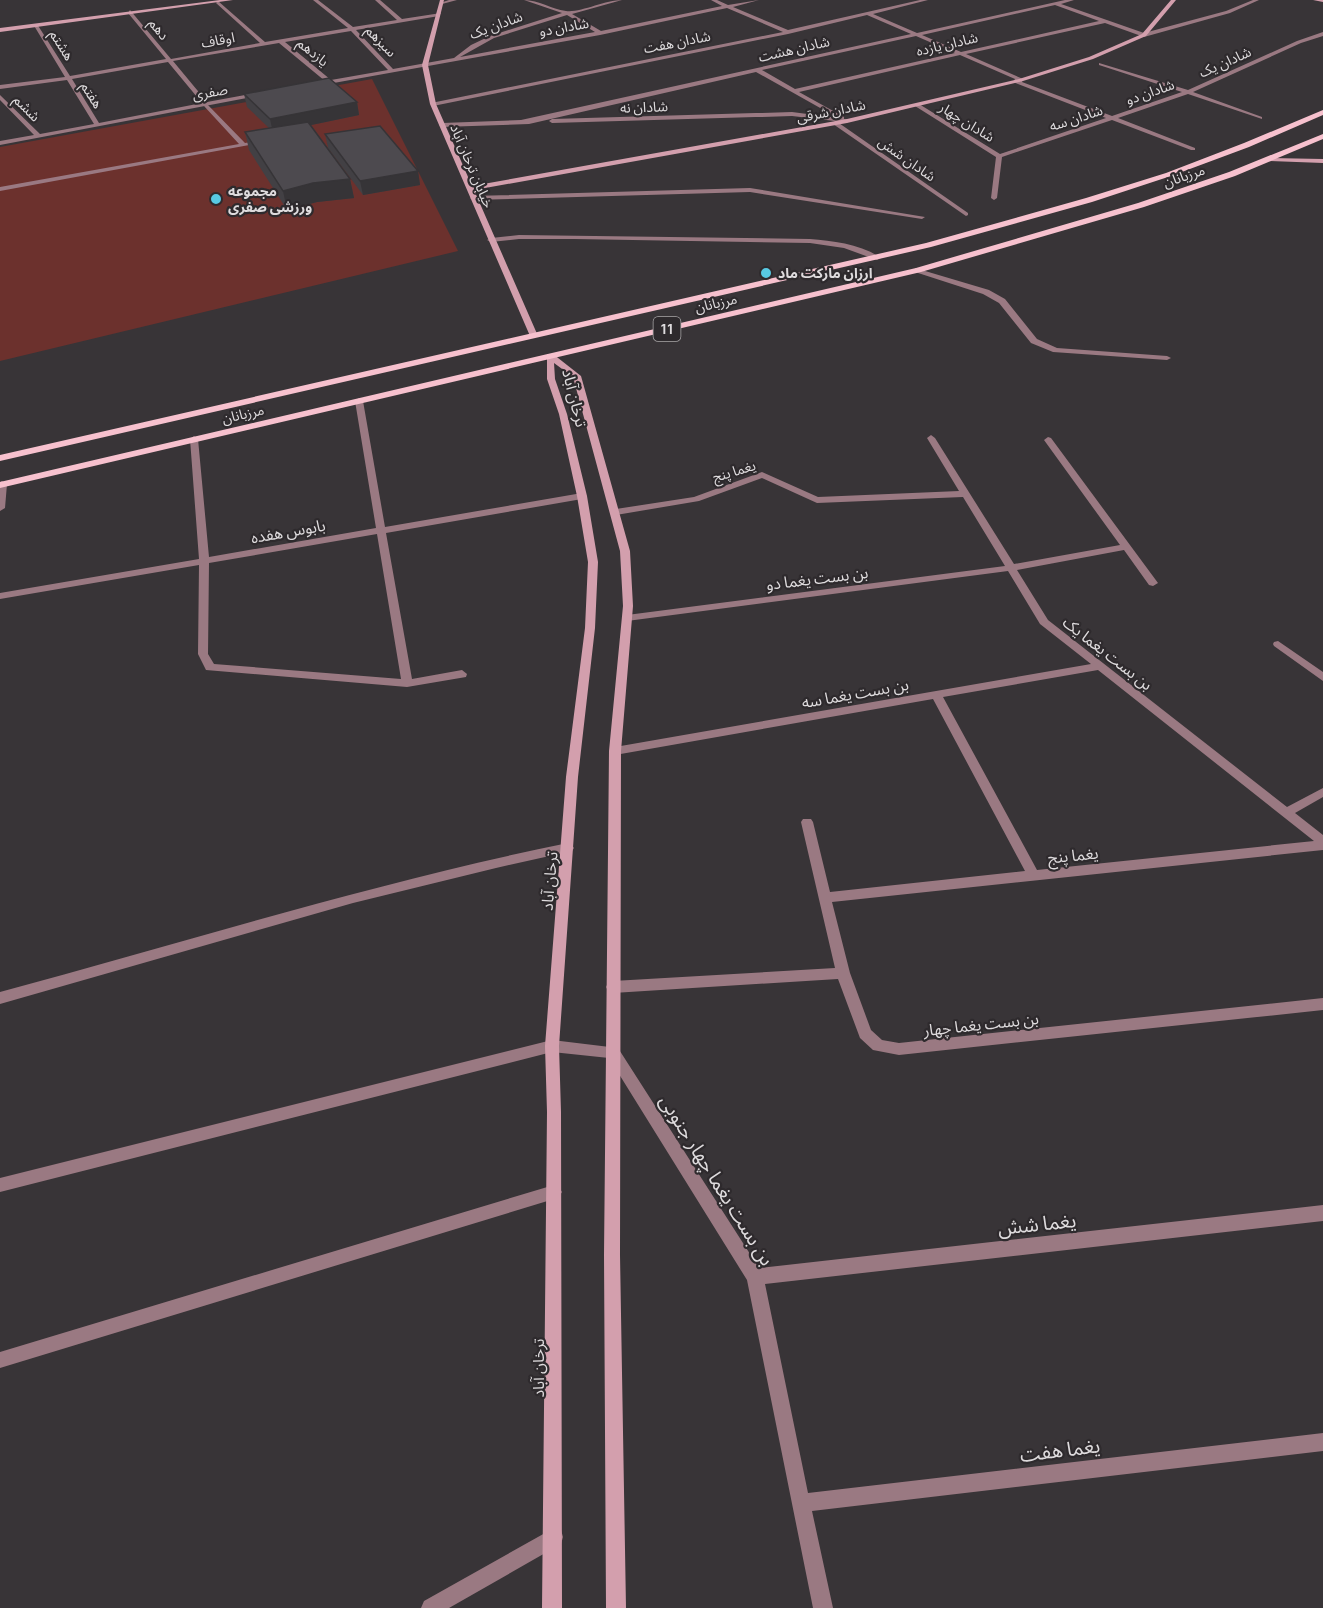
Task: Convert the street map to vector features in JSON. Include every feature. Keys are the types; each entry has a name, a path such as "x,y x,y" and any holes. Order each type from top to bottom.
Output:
{"main road":[{"name":"مرزبانان","path":"0,458 878,258 1004,225 1113,192 1202,162 1323,112"},
{"name":"مرزبانان","path":"1,484 918,270 1141,205 1268,159 1323,136"},
{"path":"534,336 550,356"}],"street":[{"path":"0,30 231,0"},
{"name":"سیزهم","path":"315,0 352,29 392,71"},
{"path":"377,0 400,20"},
{"path":"442,2 454,0"},
{"name":"شادان دو","path":"526,0 569,14 600,33"},
{"name":"شادان یک","path":"453,60 471,46 502,33 620,0"},
{"path":"713,0 788,32"},
{"name":"شادان دو","path":"425,65 600,33 757,0"},
{"name":"شادان هفت","path":"433,104 788,32 926,0"},
{"name":"شادان هشت","path":"522,122 1072,0"},
{"name":"شادان شرقی","path":"469,189 847,121 1018,80 1091,58 1144,35 1174,0"},
{"path":"1054,4 1144,35 1228,12 1257,0"},
{"path":"1315,0 1323,1"},
{"path":"218,2 264,44"},
{"name":"خیابان ترخان آباد","path":"442,2 425,65 433,104 534,336"},
{"name":"دهم","path":"130,12 168,61 243,145"},
{"name":"اوقاف","path":"0,87 68,78 439,14"},
{"name":"شادان دو","path":"869,14 1018,80 1112,118 1188,92 1260,118"},
{"path":"0,24 100,16"},
{"name":"شادان یازده","path":"794,91 1106,21"},
{"name":"هشتم","path":"35,25 68,78"},
{"name":"شادان یک","path":"1101,64 1188,92 1299,42 1323,34"},
{"name":"یازدهم","path":"280,41 330,82"},
{"path":"308,86 425,65"},
{"path":"757,70 847,121"},
{"name":"هفتم","path":"68,78 97,124"},
{"name":"صفری","path":"0,143 273,92"},
{"name":"ششم","path":"0,97 38,135"},
{"name":"شادان چهار","path":"916,105 999,156 994,198"},
{"name":"شادان نه","path":"442,125 792,114 847,121"},
{"name":"شادان سه","path":"999,156 1112,118 1193,149"},
{"name":"شادان شش","path":"835,123 966,214"},
{"path":"0,189 273,141"},
{"path":"1268,159 1323,161"},
{"path":"472,198 750,190 922,217"},
{"path":"491,240 519,237 783,241 835,244 861,249 878,258"},
{"path":"918,270 986,292 1002,301 1034,341 1056,350 1167,358"},
{"name":"ترخان آباد","path":"550,356 551,379 563,414 582,496 592,562 590,628 573,777 552,1046 554,1192 552,1608"},
{"name":"ترخان آباد","path":"550,356 577,376 625,551 627,618 615,751 613,1052 616,1608"},
{"path":"359,401 383,530 407,683"},
{"name":"بن بست یغما یک","path":"931,438 1044,622 1287,812 1323,844"},
{"path":"194,439 204,561 202,654 210,667 407,683 462,674"},
{"path":"1048,440 1153,584"},
{"name":"یغما پنج","path":"616,512 696,499 762,475 817,500 965,494"},
{"path":"0,508 1,484"},
{"name":"بابوس هفده","path":"0,596 582,496"},
{"name":"بن بست یغما دو","path":"627,618 1011,568 1126,547"},
{"path":"1278,644 1323,677"},
{"name":"بن بست یغما سه","path":"615,751 1101,666"},
{"path":"937,696 1033,875"},
{"path":"1287,812 1323,792"},
{"name":"بن بست یغما چهار","path":"807,822 827,897 843,973 865,1034 878,1046 899,1049 1323,1004"},
{"name":"یغما پنج","path":"827,897 1323,844"},
{"path":"0,998 156,957 329,904 500,861 568,848"},
{"path":"613,987 843,973"},
{"path":"0,1185 552,1046 613,1052"},
{"name":"بن بست یغما چهار جنوبی","path":"613,1052 755,1277 823,1608"},
{"path":"0,1360 554,1192"},
{"name":"یغما شش","path":"755,1277 1323,1213"},
{"name":"یغما هفت","path":"802,1503 1323,1442"},
{"path":"432,1608 554,1537"}],"shaded area":[{"name":"مجموعه ورزشی صفری","path":"372,79 458,251 0,361 0,147"}],"building":[{"path":"329,78 357,102 270,119 244,94"},
{"path":"308,122 350,179 313,183 283,191 245,132"},
{"path":"380,126 418,171 360,181 325,134"}],"place":[{"name":"مجموعه ورزشی صفری","path":"216,199"},
{"name":"ارزان مارکت ماد","path":"766,273"}]}
